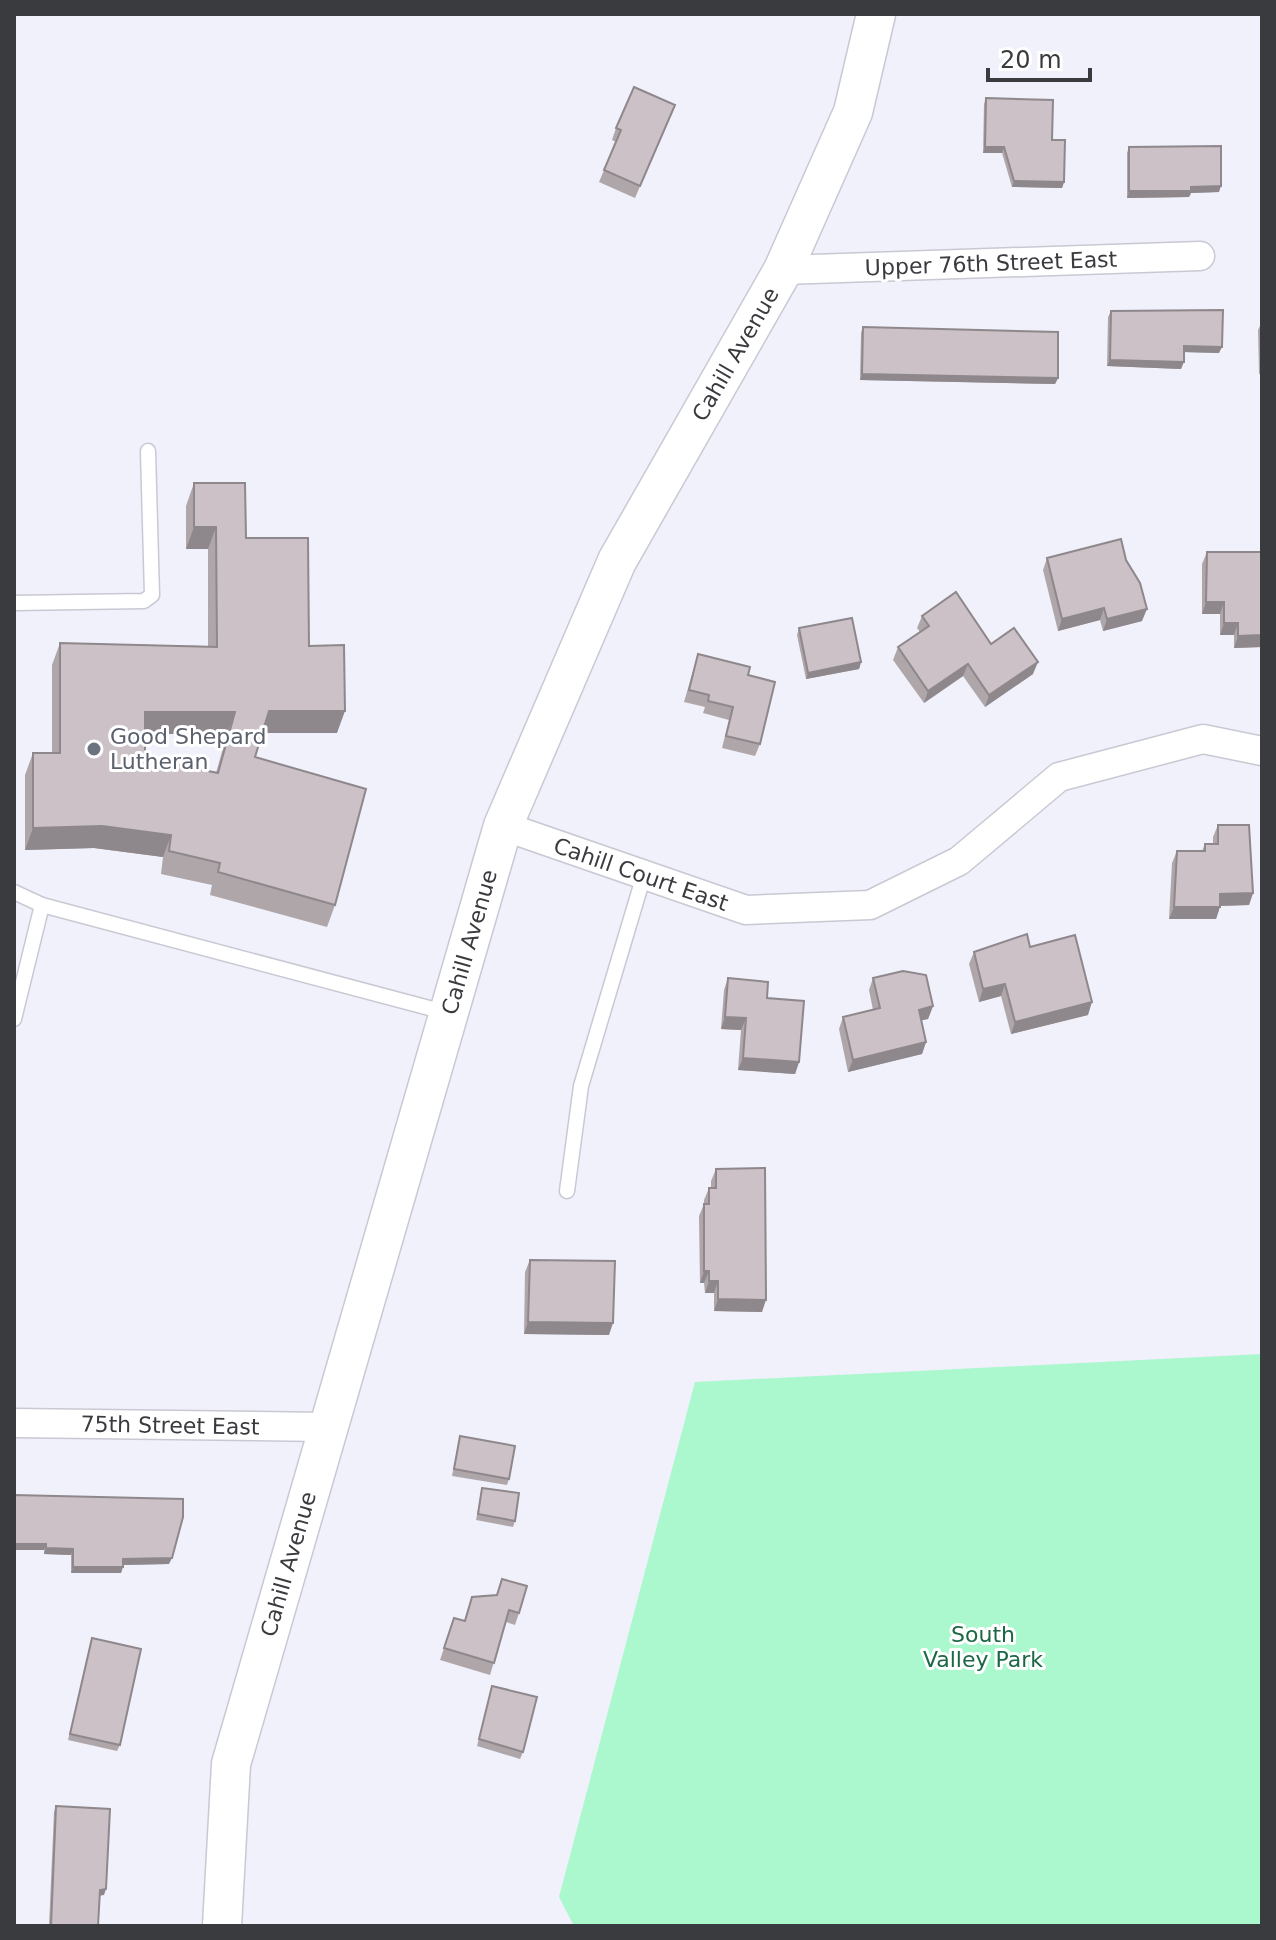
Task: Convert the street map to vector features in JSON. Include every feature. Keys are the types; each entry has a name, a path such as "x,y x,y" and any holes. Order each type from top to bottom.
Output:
{"street":[{"name":"Cahill Avenue","path":"222,1926 231,1764 503,826 617,561 783,270 853,112 876,14"},
{"name":"Upper 76th Street East","path":"783,270 1200,256"},
{"name":"Cahill Court East","path":"503,826 746,910 870,905 959,861 1059,777 1203,739 1262,751"},
{"name":"75th Street East","path":"14,1423 327,1427"}],"lane":[{"path":"14,603 144,601 152,595 148,451"},
{"path":"567,1191 581,1086 644,875"},
{"path":"14,892 42,905 448,1013"},
{"path":"14,1019 42,905"}],"green space":[{"name":"South Valley Park","path":"1262,1354 1262,1926 574,1926 559,1897 695,1382"}],"building":[{"path":"634,87 675,105 640,186 604,170 621,130 616,128"},
{"path":"986,98 1053,100 1052,140 1065,140 1064,182 1014,181 1004,147 985,147"},
{"path":"1221,146 1221,186 1191,187 1191,191 1129,191 1129,147"},
{"path":"1223,310 1222,347 1184,346 1184,362 1110,360 1111,311"},
{"path":"863,327 1058,332 1058,378 862,374"},
{"name":"Good Shepard Lutheran","path":"194,483 245,483 246,538 308,538 309,646 344,645 345,711 269,711 255,757 366,789 335,905 218,872 220,863 169,851 171,835 102,826 33,828 33,753 60,753 60,643 217,647 216,527 194,527","holes":["145,712 235,712 218,773 145,758"]},
{"path":"1121,539 1126,560 1140,583 1147,609 1107,619 1104,608 1062,619 1047,558"},
{"path":"1207,552 1262,552 1262,635 1238,636 1238,623 1224,623 1224,602 1206,602"},
{"path":"956,592 991,644 1014,628 1038,662 989,695 968,664 928,691 898,647 929,626 922,616"},
{"path":"852,618 861,662 808,673 799,628"},
{"path":"698,654 750,667 748,675 775,682 760,744 726,736 733,707 708,701 709,695 689,690"},
{"path":"1218,825 1249,825 1253,893 1220,894 1220,907 1174,907 1177,851 1205,851 1205,844 1218,844"},
{"path":"1027,934 1030,947 1075,935 1092,1002 1015,1022 1005,984 983,989 974,952"},
{"path":"903,971 926,975 933,1006 919,1010 926,1042 853,1060 843,1017 880,1008 873,978"},
{"path":"728,978 768,982 767,998 804,1001 799,1062 743,1058 746,1018 725,1017"},
{"path":"765,1168 766,1300 718,1299 718,1281 709,1281 709,1271 704,1271 704,1204 709,1204 709,1188 716,1188 716,1169"},
{"path":"530,1260 615,1261 613,1323 528,1322"},
{"path":"460,1436 515,1446 509,1479 454,1469"},
{"path":"482,1488 519,1493 515,1521 478,1514"},
{"path":"14,1495 183,1499 183,1517 172,1558 123,1559 123,1567 73,1567 73,1549 46,1548 46,1544 14,1544"},
{"path":"502,1579 527,1586 519,1613 509,1610 494,1663 444,1648 454,1618 465,1621 472,1597 497,1595"},
{"path":"92,1638 141,1649 120,1745 70,1734"},
{"path":"492,1686 537,1697 523,1752 479,1739"},
{"path":"56,1806 110,1809 106,1889 100,1890 98,1926 51,1926"}],"place":[{"name":"Good Shepard Lutheran","path":"94,749"}]}
